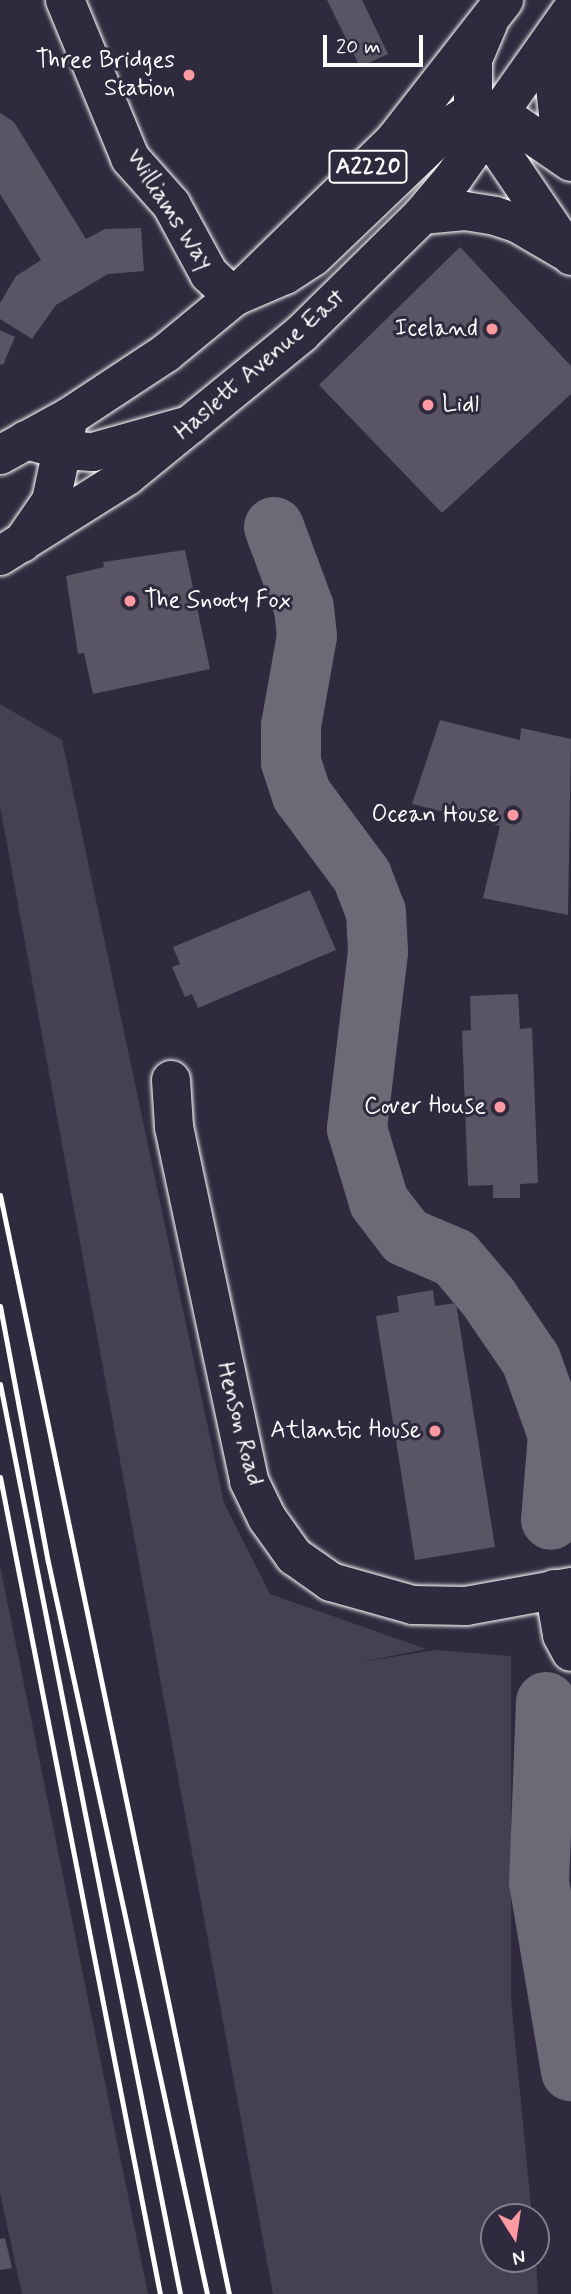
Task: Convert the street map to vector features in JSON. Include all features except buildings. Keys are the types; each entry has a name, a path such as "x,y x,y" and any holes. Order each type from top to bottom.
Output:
{"street":[{"name":"Williams Way","path":"65,0 130,158 171,204 209,274 234,297"},
{"name":"Haslett Avenue East","path":"13,448 66,434 234,297 394,141 496,12"},
{"name":"Haslett Avenue East","path":"487,120 473,58 496,12"},
{"name":"Haslett Avenue East","path":"11,549 86,506 196,423 301,334 422,215 487,120 567,18"},
{"path":"567,18 555,86 558,114 571,147"},
{"name":"Haslett Avenue East","path":"234,297 285,275 313,257 451,125 487,120"},
{"path":"487,120 571,162"},
{"path":"487,120 570,255"},
{"path":"422,215 465,211 495,215 517,223 570,255"},
{"path":"11,549 51,501 66,434 114,449 196,423"},
{"name":"Henson Road","path":"171,1080 174,1127 249,1481 267,1518 294,1556 331,1582 413,1605 466,1606 562,1588"},
{"path":"562,1588 562,1635 571,1651"}],"shaded area":[{"path":"0,704 62,740 224,1503 270,1594 426,1649 356,1663 435,1650 511,1656 511,1999 531,2203 480,2203 480,2273 537,2273 538,2294 273,2294 0,806"},
{"path":"0,1566 148,2294 22,2294 0,2193"}],"waterway":[{"path":"274,527 304,608 307,636 291,726 291,762 302,795 362,876 376,912 378,952 357,1129 379,1202 406,1237 455,1258 488,1297 531,1360 558,1435 551,1520"},
{"path":"546,1702 539,1882 571,2071"}],"railway":[{"path":"0,1195 229,2294"},
{"path":"0,1306 48,1562 207,2294"},
{"path":"0,1384 180,2294"},
{"path":"0,1477 160,2294"}],"place":[{"name":"Three Bridges Station","path":"189,75"},
{"name":"Iceland","path":"492,329"},
{"name":"Lidl","path":"428,405"},
{"name":"The Snooty Fox","path":"130,601"},
{"name":"Ocean House","path":"513,815"},
{"name":"Cover House","path":"500,1107"},
{"name":"Atlantic House","path":"435,1431"}]}
